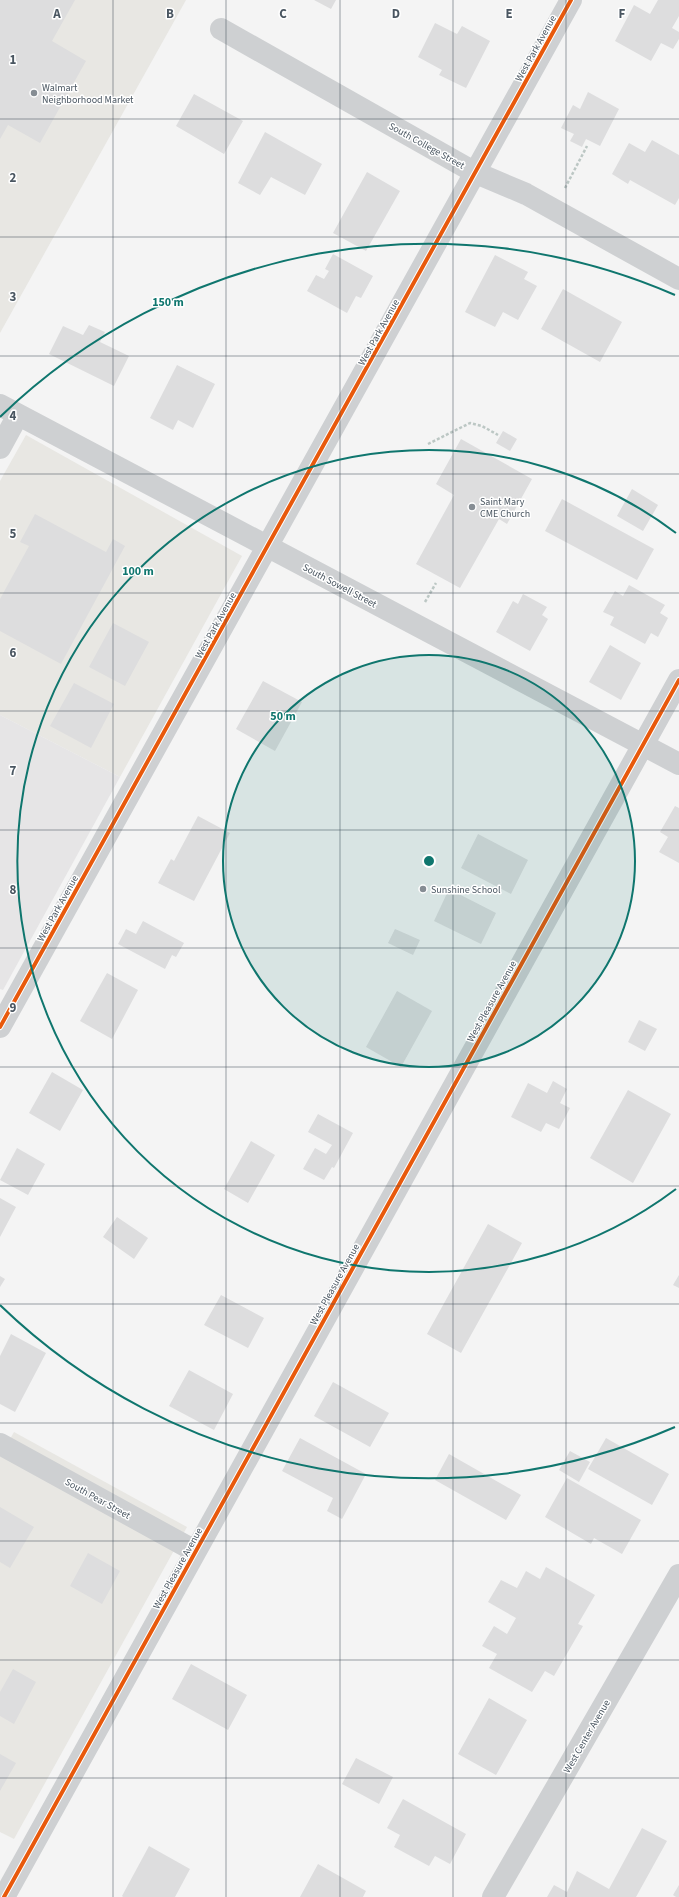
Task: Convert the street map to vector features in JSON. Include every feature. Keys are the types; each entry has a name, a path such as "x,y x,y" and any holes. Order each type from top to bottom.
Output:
{"street":[{"name":"West Park Avenue","path":"0,1027 571,0"},
{"name":"South College Street","path":"221,29 474,172 526,194 679,279"},
{"name":"South Sowell Street","path":"9,410 679,764"},
{"path":"0,448 9,410"},
{"name":"West Pleasure Avenue","path":"4,1897 679,680"},
{"name":"South Pear Street","path":"0,1444 195,1551"},
{"name":"West Center Avenue","path":"493,1897 679,1575"}],"path":[{"path":"554,209 588,146"},
{"path":"428,444 470,423 482,426 498,435"}],"shaded area":[{"path":"0,0 186,0 0,333"},
{"path":"26,435 242,556 120,777 0,715 0,481"},
{"path":"0,715 120,777 3,990 0,989"},
{"path":"14,1432 187,1527 14,1839 0,1832 0,1457"}],"building":[{"name":"Walmart Neighborhood Market","path":"0,0 75,0 52,41 86,61 40,143 8,125 0,139"},
{"path":"314,0 336,0 331,9"},
{"path":"658,0 679,0 679,16 672,28 679,32 679,39 673,49 661,43 651,61 615,41 634,5 650,14"},
{"path":"435,23 457,34 462,26 490,41 466,88 439,75 442,70 418,57"},
{"path":"588,92 619,109 600,146 586,139 582,147 570,141 574,134 561,128 573,105 580,109"},
{"path":"194,94 243,121 224,154 176,126"},
{"path":"265,132 322,164 305,195 271,177 260,195 238,183"},
{"path":"652,140 679,155 679,198 675,205 630,180 628,184 612,174 629,143 645,152"},
{"path":"367,172 400,191 366,251 333,233"},
{"path":"333,254 373,276 361,298 356,296 347,313 307,291 316,275 324,279 329,271 325,269"},
{"path":"495,255 528,272 524,279 537,286 518,320 503,312 495,327 465,312"},
{"path":"563,289 622,322 600,362 541,329"},
{"path":"89,325 105,332 100,342 129,356 114,386 49,354 63,326 83,335"},
{"path":"177,365 215,384 193,428 178,420 173,430 150,418"},
{"path":"503,431 517,439 510,451 496,443"},
{"name":"Saint Mary CME Church","path":"461,439 532,479 507,524 499,519 460,588 416,564 454,495 436,484"},
{"path":"632,489 658,505 643,531 617,516"},
{"path":"562,499 654,549 637,580 545,531"},
{"path":"35,514 106,552 113,539 125,546 61,664 0,631 0,599 29,546 20,542"},
{"path":"629,585 665,605 660,613 668,618 658,637 651,633 645,644 610,625 614,617 603,612 615,591 623,596"},
{"path":"523,594 547,607 542,615 548,619 530,651 496,632 513,601 518,604"},
{"path":"113,623 149,642 125,686 89,667"},
{"path":"610,645 641,663 621,700 589,682"},
{"path":"263,681 302,702 275,751 236,729"},
{"path":"74,683 114,704 91,748 50,726"},
{"path":"675,806 679,808 679,863 659,852 668,837 660,832"},
{"path":"198,816 230,833 194,901 158,883 171,859 174,861"},
{"path":"478,834 528,860 511,894 461,868"},
{"path":"449,889 496,913 481,944 434,921"},
{"path":"143,921 184,943 176,957 172,955 165,969 118,944 126,929 136,934"},
{"path":"395,929 420,940 413,955 388,943"},
{"path":"107,973 138,990 112,1039 80,1021"},
{"path":"397,991 432,1011 401,1067 366,1047"},
{"path":"639,1020 657,1029 645,1051 628,1042"},
{"path":"52,1072 83,1090 60,1131 29,1113"},
{"path":"553,1081 567,1089 560,1103 570,1108 559,1129 546,1123 541,1132 511,1117 528,1083 547,1093"},
{"path":"628,1090 671,1114 633,1183 590,1158"},
{"path":"318,1114 353,1133 334,1168 332,1167 324,1180 303,1169 315,1148 326,1154 332,1145 308,1132"},
{"path":"251,1141 275,1155 248,1203 224,1189"},
{"path":"17,1148 45,1164 28,1195 0,1180"},
{"path":"0,1198 16,1207 0,1237"},
{"path":"117,1217 148,1238 134,1259 103,1237"},
{"path":"488,1224 522,1243 461,1353 427,1334"},
{"path":"679,1275 679,1288 673,1285"},
{"path":"0,1276 5,1279 0,1287"},
{"path":"221,1295 264,1318 248,1348 204,1325"},
{"path":"11,1334 46,1353 15,1412 0,1404 0,1356"},
{"path":"189,1370 233,1394 214,1430 169,1406"},
{"path":"333,1382 389,1413 370,1447 314,1416"},
{"path":"300,1438 366,1474 342,1519 327,1511 333,1498 282,1471"},
{"path":"606,1438 669,1474 652,1505 588,1469"},
{"path":"570,1451 590,1462 579,1482 559,1470"},
{"path":"449,1454 521,1495 506,1520 435,1480"},
{"path":"567,1478 641,1520 622,1554 594,1538 591,1544 545,1517"},
{"path":"0,1507 34,1527 10,1568 0,1562"},
{"path":"88,1553 120,1571 102,1604 70,1586"},
{"path":"546,1567 595,1595 578,1624 583,1626 554,1676 545,1671 532,1692 489,1668 497,1654 482,1646 494,1626 507,1634 516,1618 488,1602 501,1580 517,1588 526,1571 540,1579"},
{"path":"191,1664 247,1695 228,1730 172,1699"},
{"path":"13,1669 36,1682 14,1724 0,1716 0,1692"},
{"path":"489,1698 527,1720 496,1775 458,1754"},
{"path":"0,1754 16,1763 0,1791"},
{"path":"356,1758 393,1777 379,1804 342,1784"},
{"path":"403,1799 466,1834 450,1864 435,1856 429,1866 394,1847 400,1835 387,1828"},
{"path":"642,1828 667,1841 636,1897 547,1897 554,1885 567,1892 577,1871 609,1889"},
{"path":"149,1846 190,1869 175,1897 123,1897 122,1896"},
{"path":"318,1864 366,1891 363,1897 300,1897"},
{"path":"679,1885 679,1897 676,1897 673,1895"}],"cycle path":[{"path":"0,1027 571,0"},
{"path":"4,1897 679,680"}],"place":[{"name":"Walmart Neighborhood Market","path":"34,93"},
{"name":"Saint Mary CME Church","path":"472,507"},
{"name":"Sunshine School","path":"423,889"}]}
